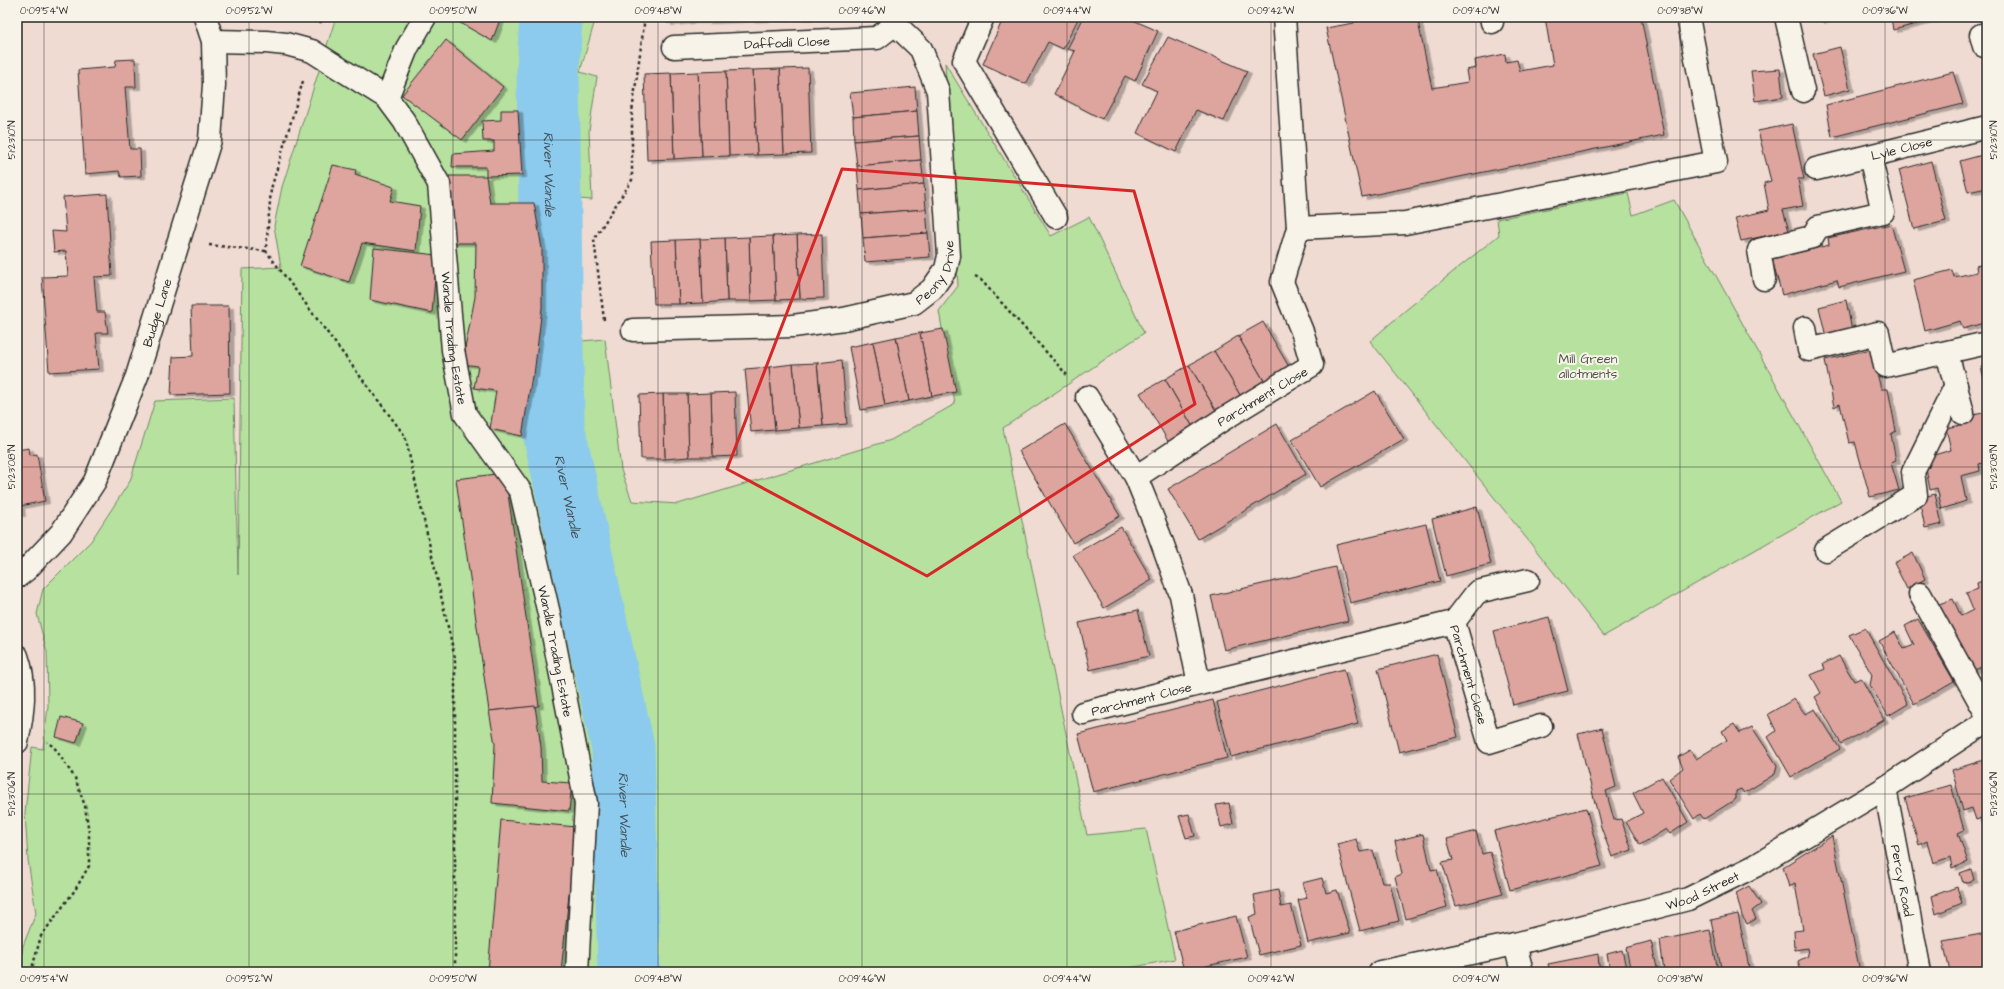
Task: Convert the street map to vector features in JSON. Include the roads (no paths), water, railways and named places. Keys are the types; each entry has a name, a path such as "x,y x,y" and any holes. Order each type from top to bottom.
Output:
{"street":[{"name":"Budge Lane","path":"17,577 61,533 96,481 137,376 210,140 214,85 213,42 205,17"},
{"path":"387,98 407,48 425,17"},
{"path":"983,17 964,61 1056,217"},
{"name":"Parchment Close","path":"1199,684 1180,595 1159,534 1136,477 1222,420 1312,365 1304,334 1282,282 1298,228 1284,17"},
{"path":"1298,228 1405,223 1716,162 1688,17"},
{"path":"1786,17 1803,92"},
{"name":"Daffodil Close","path":"674,47 876,38 896,20"},
{"name":"Peony Drive","path":"633,330 793,326 882,311 914,303 932,288 946,269 949,256 938,91 921,48 896,20"},
{"name":"Wandle Trading Estate","path":"213,42 266,42 286,44 312,52 387,98 404,122 439,184 453,350 465,414 521,492 549,614 586,803 577,972"},
{"name":"Lyle Close","path":"1816,168 1987,127"},
{"path":"1764,278 1759,250 1812,237 1818,227 1883,212 1870,156"},
{"path":"1805,328 1809,350 1878,333 1885,366 1987,343"},
{"path":"1947,353 1963,413"},
{"path":"1826,550 1916,495 1913,472 1956,385"},
{"path":"1087,397 1136,477"},
{"path":"1454,622 1477,592 1528,580"},
{"path":"1920,594 1987,715"},
{"name":"Parchment Close","path":"1083,713 1454,622 1489,742 1541,726"},
{"path":"17,656 20,664 24,701 18,734"},
{"name":"Wood Street","path":"1380,972 1515,944 1688,899 1755,866 1885,788 1987,720"},
{"name":"Percy Road","path":"1885,788 1920,972"},
{"path":"1515,944 1522,972"}],"waterway":[{"name":"River Wandle","path":"551,17 548,70 553,427 623,748 629,972"}],"park label":[{"name":"Mill Green allotments","path":"1588,366"}]}
